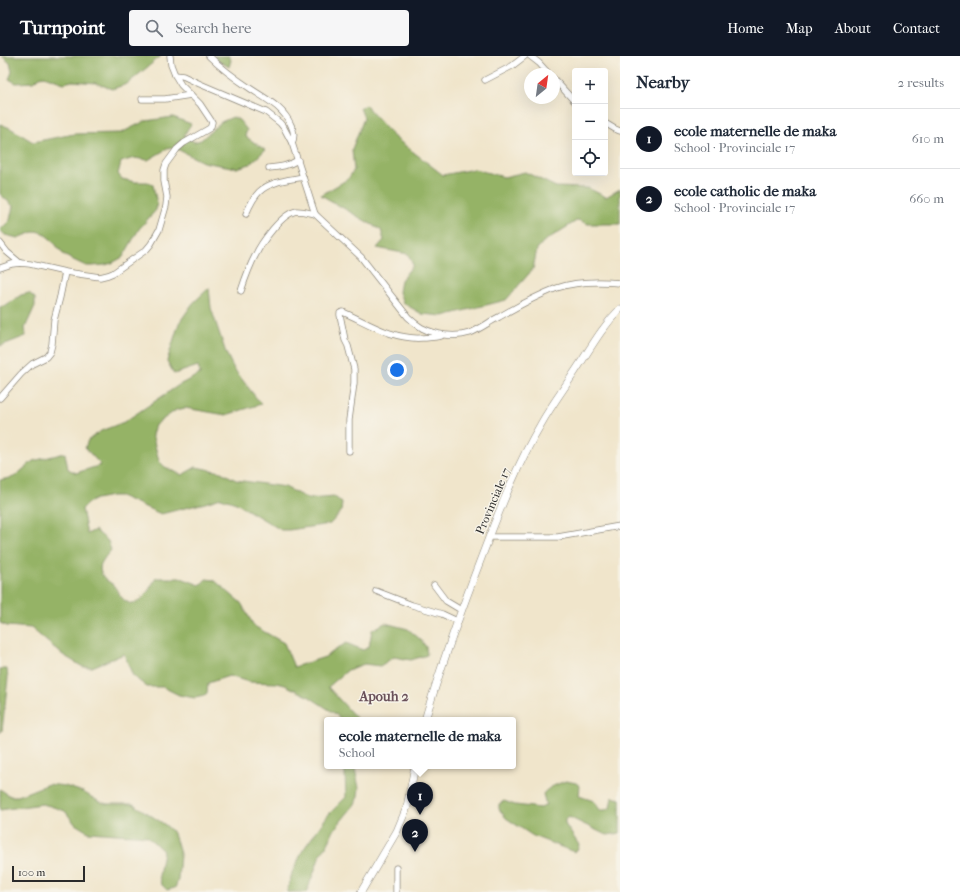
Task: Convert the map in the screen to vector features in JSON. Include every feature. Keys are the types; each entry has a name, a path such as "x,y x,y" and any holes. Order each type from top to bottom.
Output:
{"main road":[{"name":"Provinciale 17","path":"426,717 461,610 513,480 531,441 541,423 592,345 611,318 620,309"},
{"path":"361,892 402,821 409,801 414,769"}],"street":[{"path":"0,268 20,263 100,277 113,273 127,264 146,250 151,244 159,230 166,206 167,197 164,181 164,170 166,164 184,142 210,128 212,122 200,104 181,85 171,65 170,56"},
{"path":"209,56 227,72 284,112 295,133 292,143"},
{"path":"485,80 512,66 525,56"},
{"path":"530,56 544,68"},
{"path":"175,75 183,76 266,112 280,123 292,143 316,214 361,257 408,317 422,328 445,335"},
{"path":"560,86 572,99"},
{"path":"142,99 165,99 192,95"},
{"path":"608,125 620,131"},
{"path":"269,168 289,165 298,160"},
{"path":"246,214 258,193 271,184 303,177"},
{"path":"241,291 254,257 277,224 288,214 296,211 316,214"},
{"path":"0,243 7,252 20,263"},
{"path":"0,398 21,374 32,364 46,357 50,352 54,320 65,272"},
{"path":"349,451 349,420 354,383 354,369 345,340 340,313 343,312 386,332 405,337 421,338 457,335 470,332 522,304 558,288 591,282 620,283"},
{"path":"490,537 558,537 620,526"},
{"path":"434,584 446,601 461,610"},
{"path":"376,591 412,605 442,614 457,621"},
{"path":"396,868 396,892"}],"green space":[{"path":"2,56 161,56 127,84 112,89 96,83 72,81 64,83 44,76 33,82 16,83 9,79 12,72 10,63"},
{"path":"214,56 229,56 231,60 229,67 217,60"},
{"path":"365,105 394,137 443,175 474,169 504,177 525,172 556,187 588,188 606,197 620,189 620,224 588,224 578,220 543,242 537,249 533,269 506,300 443,316 422,314 403,303 399,292 401,280 413,265 408,254 377,248 384,240 381,230 321,195 348,179 354,170 352,149 364,118 360,108"},
{"path":"173,117 191,124 184,135 194,142 201,140 221,122 233,117 239,120 247,130 245,136 265,150 250,164 237,168 203,162 170,147 148,160 134,158 121,162 118,174 122,179 135,182 148,182 153,185 157,204 156,210 139,229 123,257 112,263 86,266 67,257 53,241 43,233 36,231 18,238 5,235 0,230 10,220 13,206 0,194 0,124 10,128 33,142 74,134 121,133 145,121"},
{"path":"209,288 211,308 226,353 234,369 261,404 226,415 185,408 176,410 155,425 152,434 159,461 165,467 182,475 196,467 221,472 236,480 285,487 308,499 335,497 342,503 341,512 330,524 281,530 236,503 221,498 161,514 120,496 96,499 88,503 82,509 87,534 95,530 108,541 111,550 101,564 100,568 102,576 113,585 122,598 131,604 143,597 156,578 181,578 200,585 206,579 214,580 241,603 254,626 284,643 294,667 325,657 346,643 363,650 369,647 372,630 385,623 408,629 421,640 426,647 427,655 411,660 394,657 380,666 364,664 348,670 328,687 355,717 339,717 308,696 285,685 277,683 249,682 229,676 208,683 207,693 204,696 195,698 179,695 163,687 147,687 133,676 124,654 92,667 83,667 63,655 31,628 7,626 0,623 0,480 14,477 33,461 65,453 68,469 76,473 101,465 85,448 88,440 101,431 124,422 179,385 200,374 198,366 174,374 167,361 179,323 193,303"},
{"path":"29,293 35,298 35,306 25,328 26,336 0,346 0,307 6,305 21,295"},
{"path":"0,669 7,669 8,678 2,731 0,733"},
{"path":"344,769 355,769 359,788 355,804 332,832 330,840 320,856 308,888 308,892 287,892 292,873 303,850 328,815 346,797"},
{"path":"566,781 576,783 580,786 579,796 594,801 600,810 610,808 612,797 620,799 620,833 608,835 604,834 569,817 565,819 565,824 579,845 578,849 574,852 533,836 506,818 499,809 499,804 504,801 515,805 541,808 546,805 543,794 553,786"},
{"path":"48,784 65,786 83,792 98,801 107,804 133,804 164,824 171,830 175,837 180,854 178,880 175,888 167,890 161,884 159,876 163,851 147,836 88,832 75,824 65,811 42,804 0,810 0,789 10,796 18,796"}],"place":[{"name":"ecole maternelle de maka","path":"420,815"},
{"name":"ecole catholic de maka","path":"415,852"}],"district":[{"name":"Apouh 2","path":"384,696"}]}
